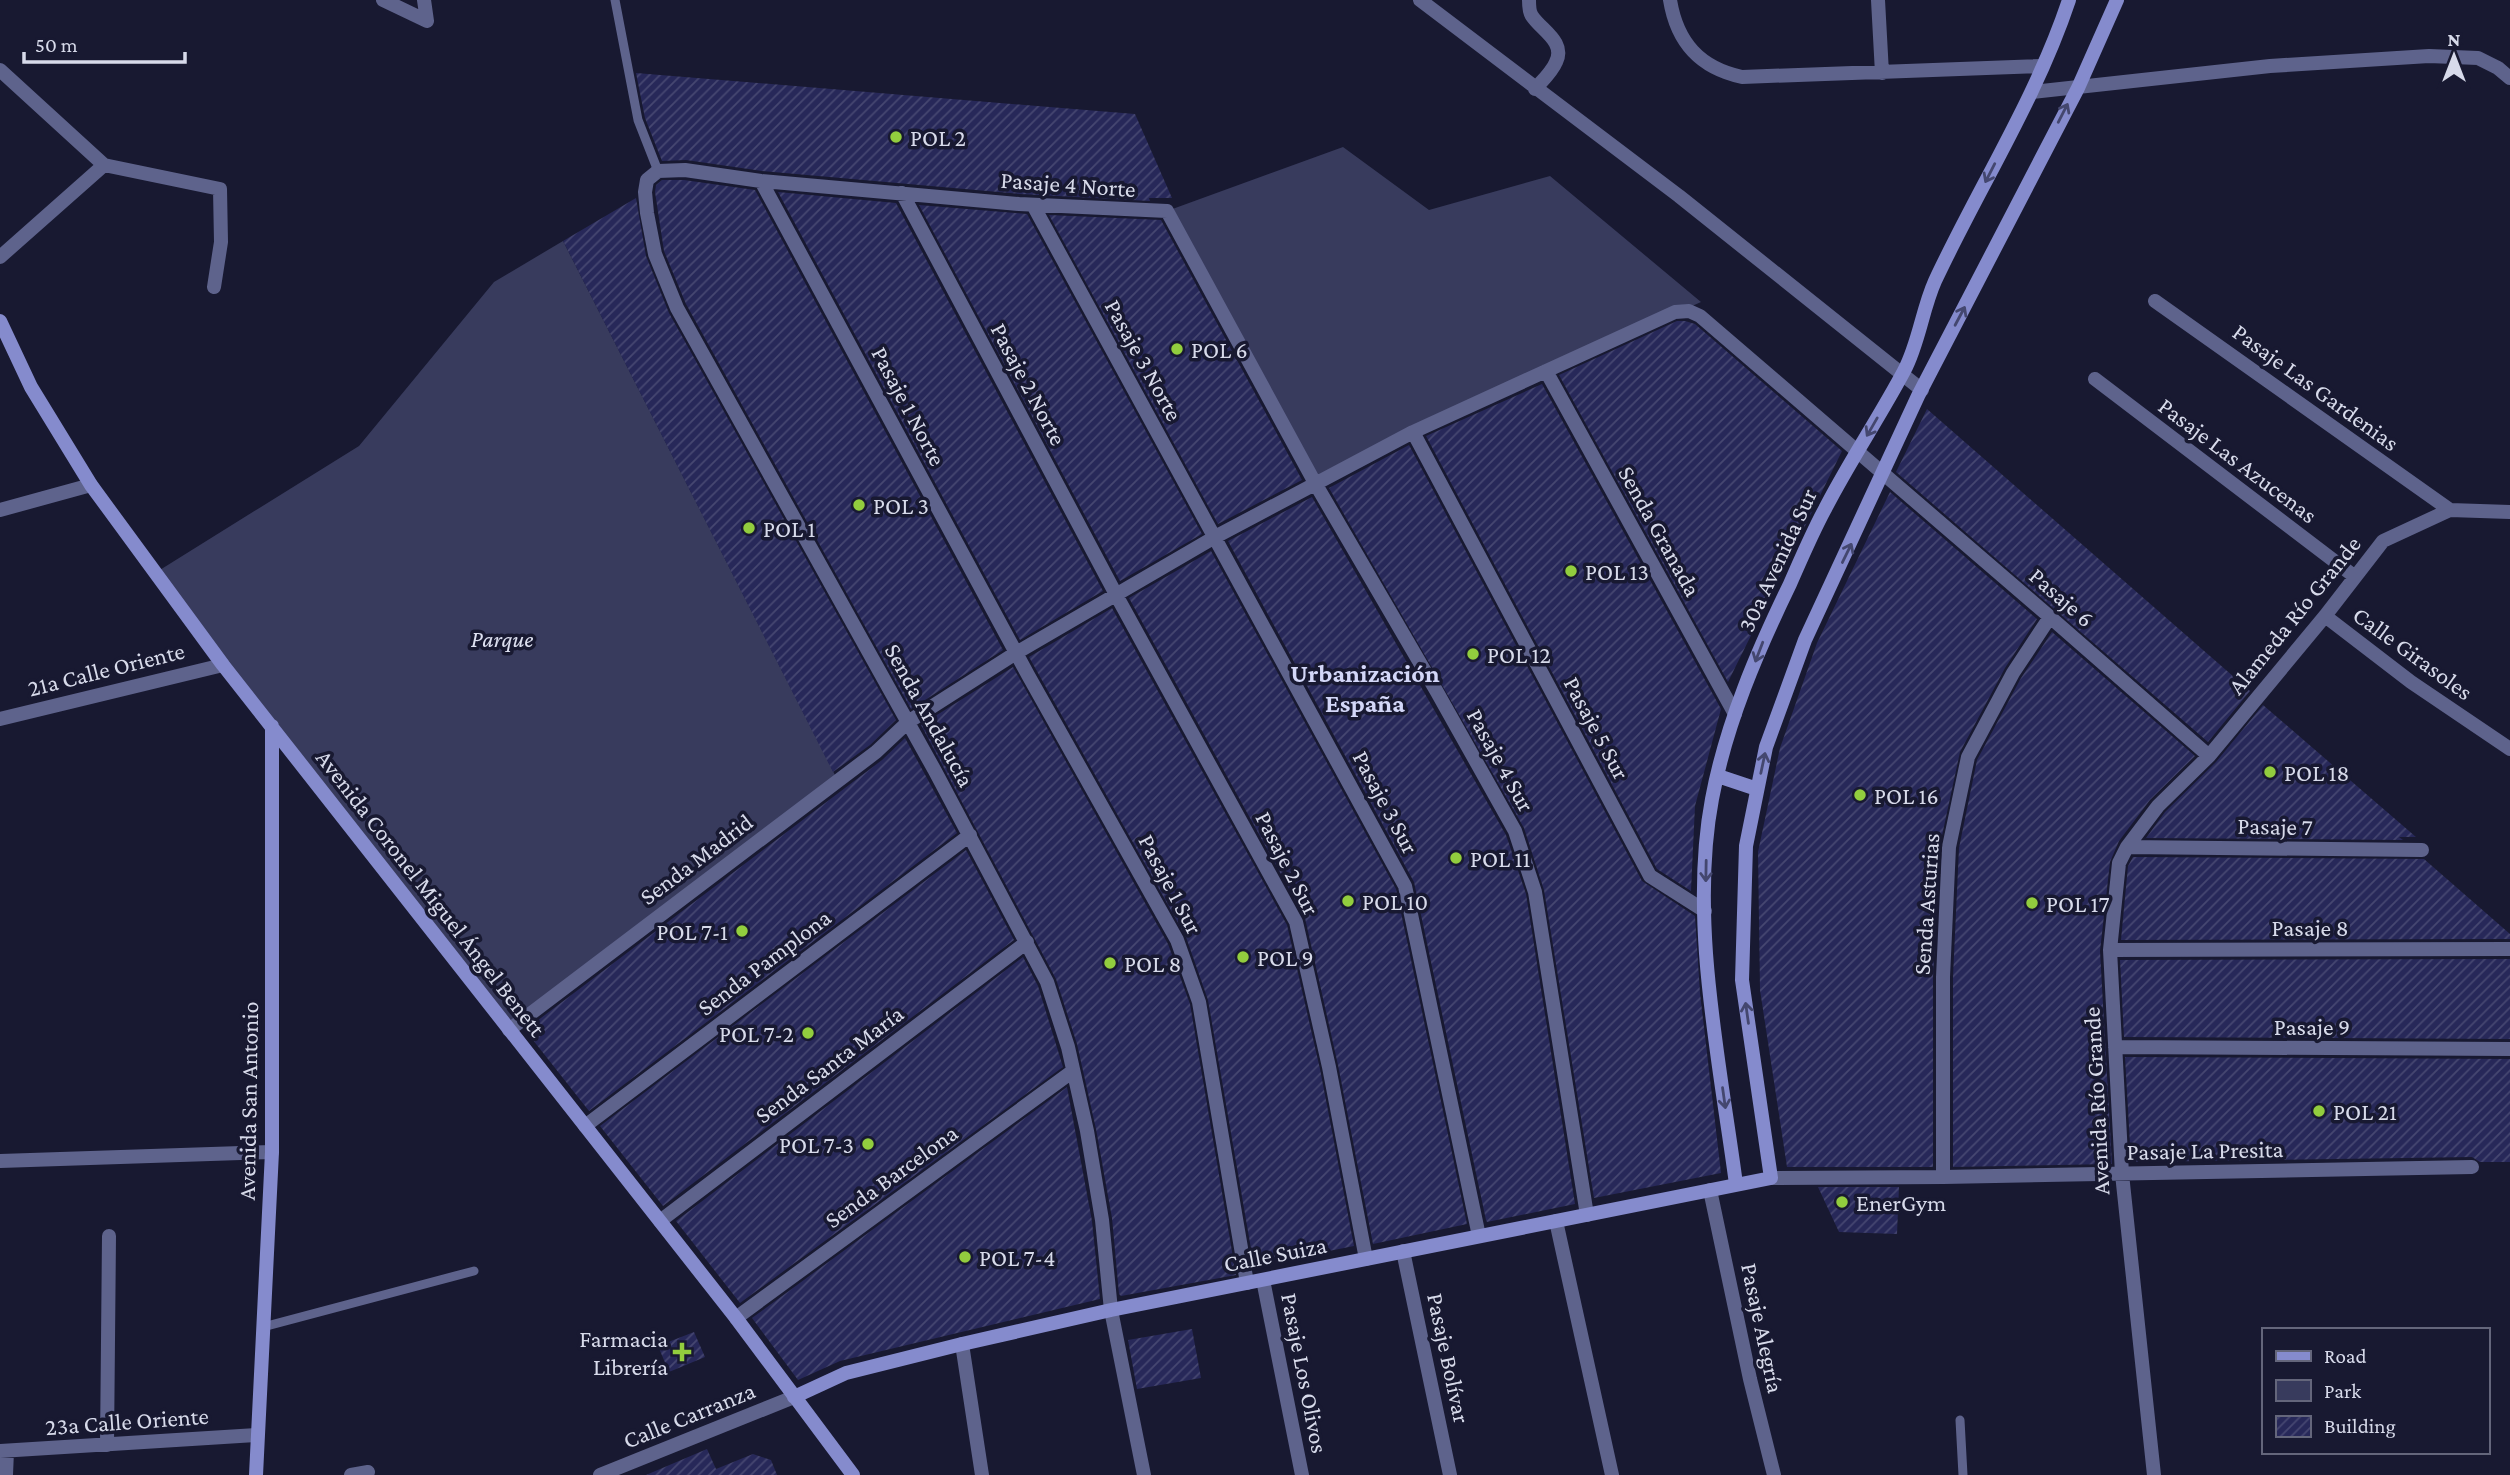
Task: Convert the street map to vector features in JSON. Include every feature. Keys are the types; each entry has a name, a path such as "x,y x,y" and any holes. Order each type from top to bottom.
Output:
{"street":[{"path":"383,0 427,21 424,0"},
{"path":"1420,0 1679,196 1922,390"},
{"path":"1528,0 1530,14 1557,45 1558,55 1556,64 1535,89"},
{"path":"1878,0 1882,73"},
{"name":"30a Avenida Sur","path":"1736,1184 1710,995 1705,911 1706,849 1712,799 1735,714 1778,608 1825,509 1902,373 1920,333 1933,285 2032,92 2069,0"},
{"path":"1771,1178 1742,980 1746,846 1766,747 1805,640 1922,390 2078,88 2117,0"},
{"path":"1671,2 1674,23 1685,44 1722,72 1742,77 2042,66"},
{"path":"2032,92 2270,66 2429,56 2477,58 2498,68 2510,78"},
{"path":"0,70 104,164 220,189 221,242 214,287"},
{"path":"0,257 104,164"},
{"name":"Pasaje 4 Norte","path":"658,171 685,170 761,181 1033,205 1167,211 1315,483"},
{"name":"Senda Andalucía","path":"658,171 647,180 647,213 655,254 677,309 908,722 1047,982 1087,1131 1102,1220 1111,1310 1144,1475"},
{"name":"Pasaje 1 Norte","path":"761,181 1016,653"},
{"name":"Pasaje 2 Norte","path":"902,193 1117,596"},
{"name":"Pasaje 3 Norte","path":"1033,205 1215,537"},
{"name":"Pasaje Las Gardenias","path":"2155,301 2450,510"},
{"name":"Pasaje 6","path":"1546,371 1675,312 1689,311 1700,316 2209,756"},
{"name":"Avenida Coronel Miguel Ángel Benett","path":"0,321 31,387 91,485 223,665 736,1318 853,1475"},
{"name":"Senda Madrid","path":"509,1030 876,752 908,722 1016,653 1215,537 1315,483 1413,432 1546,371"},
{"name":"Senda Granada","path":"1546,371 1735,714"},
{"name":"Pasaje Las Azucenas","path":"2095,379 2354,576"},
{"name":"Pasaje 5 Sur","path":"1413,432 1650,876 1705,911"},
{"name":"Pasaje 4 Sur","path":"1315,483 1515,831 1535,892 1587,1214"},
{"path":"0,510 91,485"},
{"name":"Alameda Río Grande","path":"2209,756 2383,541 2450,510 2510,512"},
{"name":"Pasaje 3 Sur","path":"1215,537 1405,886 1479,1236"},
{"name":"Pasaje 2 Sur","path":"1117,596 1296,922 1329,1067 1366,1259"},
{"name":"Calle Girasoles","path":"2325,616 2411,682 2510,749"},
{"name":"Senda Asturias","path":"1943,1177 1943,977 1949,847 1968,757 2013,673 2050,617"},
{"name":"Pasaje 1 Sur","path":"1016,653 1177,940 1199,1002 1247,1283"},
{"name":"21a Calle Oriente","path":"0,719 223,665"},
{"name":"Avenida San Antonio","path":"256,1475 272,1152 272,726"},
{"name":"Avenida Río Grande","path":"2154,1475 2122,1174 2110,950 2119,863 2126,847 2158,806 2209,756"},
{"path":"1718,776 1757,789"},
{"name":"Senda Pamplona","path":"585,1126 970,835"},
{"name":"Pasaje 7","path":"2126,847 2422,850"},
{"name":"Senda Santa María","path":"660,1221 1027,942"},
{"name":"Pasaje 8","path":"2110,950 2510,949"},
{"name":"Pasaje 9","path":"2115,1047 2510,1049"},
{"name":"Senda Barcelona","path":"736,1318 1073,1071"},
{"path":"0,1161 272,1152"},
{"name":"Pasaje La Presita","path":"1771,1178 2472,1167"},
{"name":"Calle Suiza","path":"794,1397 846,1373 962,1343 1111,1310 1771,1178"},
{"name":"Pasaje Alegría","path":"1710,1190 1774,1475"},
{"path":"1556,1221 1612,1475"},
{"path":"107,1445 109,1236"},
{"name":"Pasaje Bolívar","path":"1403,1251 1450,1475"},
{"name":"Pasaje Los Olivos","path":"1263,1280 1302,1475"},
{"path":"962,1343 982,1475"},
{"name":"Calle Carranza","path":"600,1475 794,1397"},
{"name":"23a Calle Oriente","path":"3,1451 257,1435"},
{"path":"3,1451 6,1475"},
{"path":"351,1475 368,1472"}],"lane":[{"path":"615,0 638,120 658,171"},
{"path":"263,1327 474,1271"},
{"path":"1960,1420 1963,1475"}],"green space":[{"path":"1343,147 1429,210 1550,176 1701,302 1312,478 1167,211"},
{"name":"Parque","path":"563,241 838,781 509,1030 155,573 359,446 494,282"}],"building":[{"name":"POL 2","path":"636,73 1135,114 1172,198 1149,198 1150,201 1020,194 762,171 686,160 662,161 645,118"},
{"name":"POL 3","path":"662,180 684,180 755,190 1003,650 911,709 686,304 664,251 655,192 656,185"},
{"path":"778,192 896,203 1103,591 1020,640"},
{"name":"POL 1","path":"636,198 646,256 669,313 896,720 870,745 833,772 563,241"},
{"path":"919,205 1027,214 1202,534 1120,581"},
{"name":"POL 6","path":"1049,215 1161,220 1302,480 1218,524"},
{"path":"1677,321 1695,324 1842,451 1728,682 1559,375"},
{"name":"POL 13","path":"1542,384 1721,709 1695,806 1691,891 1657,869 1426,436"},
{"path":"1927,409 2250,691 2208,742 1896,472"},
{"name":"POL 12","path":"1409,445 1642,881 1695,916 1700,993 1721,1173 1594,1198 1544,890 1524,828 1329,488"},
{"name":"POL 16","path":"1890,492 2037,619 2005,668 1960,752 1940,845 1933,977 1933,1167 1787,1167 1760,990 1758,852 1780,748 1817,643"},
{"name":"POL 11","path":"1312,497 1506,835 1526,894 1575,1204 1487,1222 1414,882 1228,541"},
{"name":"POL 10","path":"1211,551 1396,889 1467,1224 1373,1244 1338,1065 1305,918 1129,598"},
{"name":"POL 9","path":"1112,608 1287,925 1320,1069 1354,1246 1254,1266 1208,1000 1186,937 1029,657"},
{"name":"POL 17","path":"2052,632 2195,756 2150,800 2119,841 2110,862 2100,951 2112,1164 1953,1167 1953,977 1959,848 1977,760 2021,678"},
{"name":"POL 8","path":"1013,667 1168,944 1190,1004 1236,1275 1121,1296 1119,1294 1112,1218 1096,1129 1077,1044 1056,979 921,725"},
{"name":"POL 18","path":"2263,705 2416,837 2399,837 2403,840 2146,838 2165,812 2216,762"},
{"name":"POL 7-1","path":"905,738 957,833 589,1111 525,1030 882,760"},
{"name":"POL 7-2","path":"966,850 1014,940 663,1206 600,1126"},
{"path":"2133,857 2424,859 2510,934 2510,939 2121,940 2128,866"},
{"name":"POL 7-3","path":"1023,957 1038,986 1063,1067 740,1303 676,1221"},
{"path":"2510,959 2510,1039 2124,1037 2120,960"},
{"name":"POL 21","path":"2125,1057 2510,1059 2510,1162 2480,1162 2472,1157 2131,1162"},
{"name":"POL 7-4","path":"1067,1087 1092,1221 1100,1299 840,1361 798,1380 752,1318"},
{"path":"1818,1187 1899,1187 1897,1234 1839,1232"},
{"path":"1192,1329 1201,1378 1137,1389 1128,1340"},
{"name":"Farmacia Librería","path":"694,1332 705,1357 669,1372 658,1346"},
{"path":"707,1449 716,1469 753,1454 771,1460 777,1475 646,1475"}],"place":[{"name":"POL 2","path":"896,137"},
{"name":"POL 6","path":"1177,349"},
{"name":"POL 3","path":"859,505"},
{"name":"POL 1","path":"749,528"},
{"name":"POL 13","path":"1571,571"},
{"name":"POL 12","path":"1473,654"},
{"name":"POL 18","path":"2270,772"},
{"name":"POL 16","path":"1860,795"},
{"name":"POL 11","path":"1456,858"},
{"name":"POL 10","path":"1348,901"},
{"name":"POL 17","path":"2032,903"},
{"name":"POL 7-1","path":"742,931"},
{"name":"POL 9","path":"1243,957"},
{"name":"POL 8","path":"1110,963"},
{"name":"POL 7-2","path":"808,1033"},
{"name":"POL 21","path":"2319,1111"},
{"name":"POL 7-3","path":"868,1144"},
{"name":"EnerGym","path":"1842,1202"},
{"name":"POL 7-4","path":"965,1257"},
{"name":"Farmacia Librería","path":"682,1352"}],"district":[{"name":"Urbanización España","path":"1365,688"}]}
